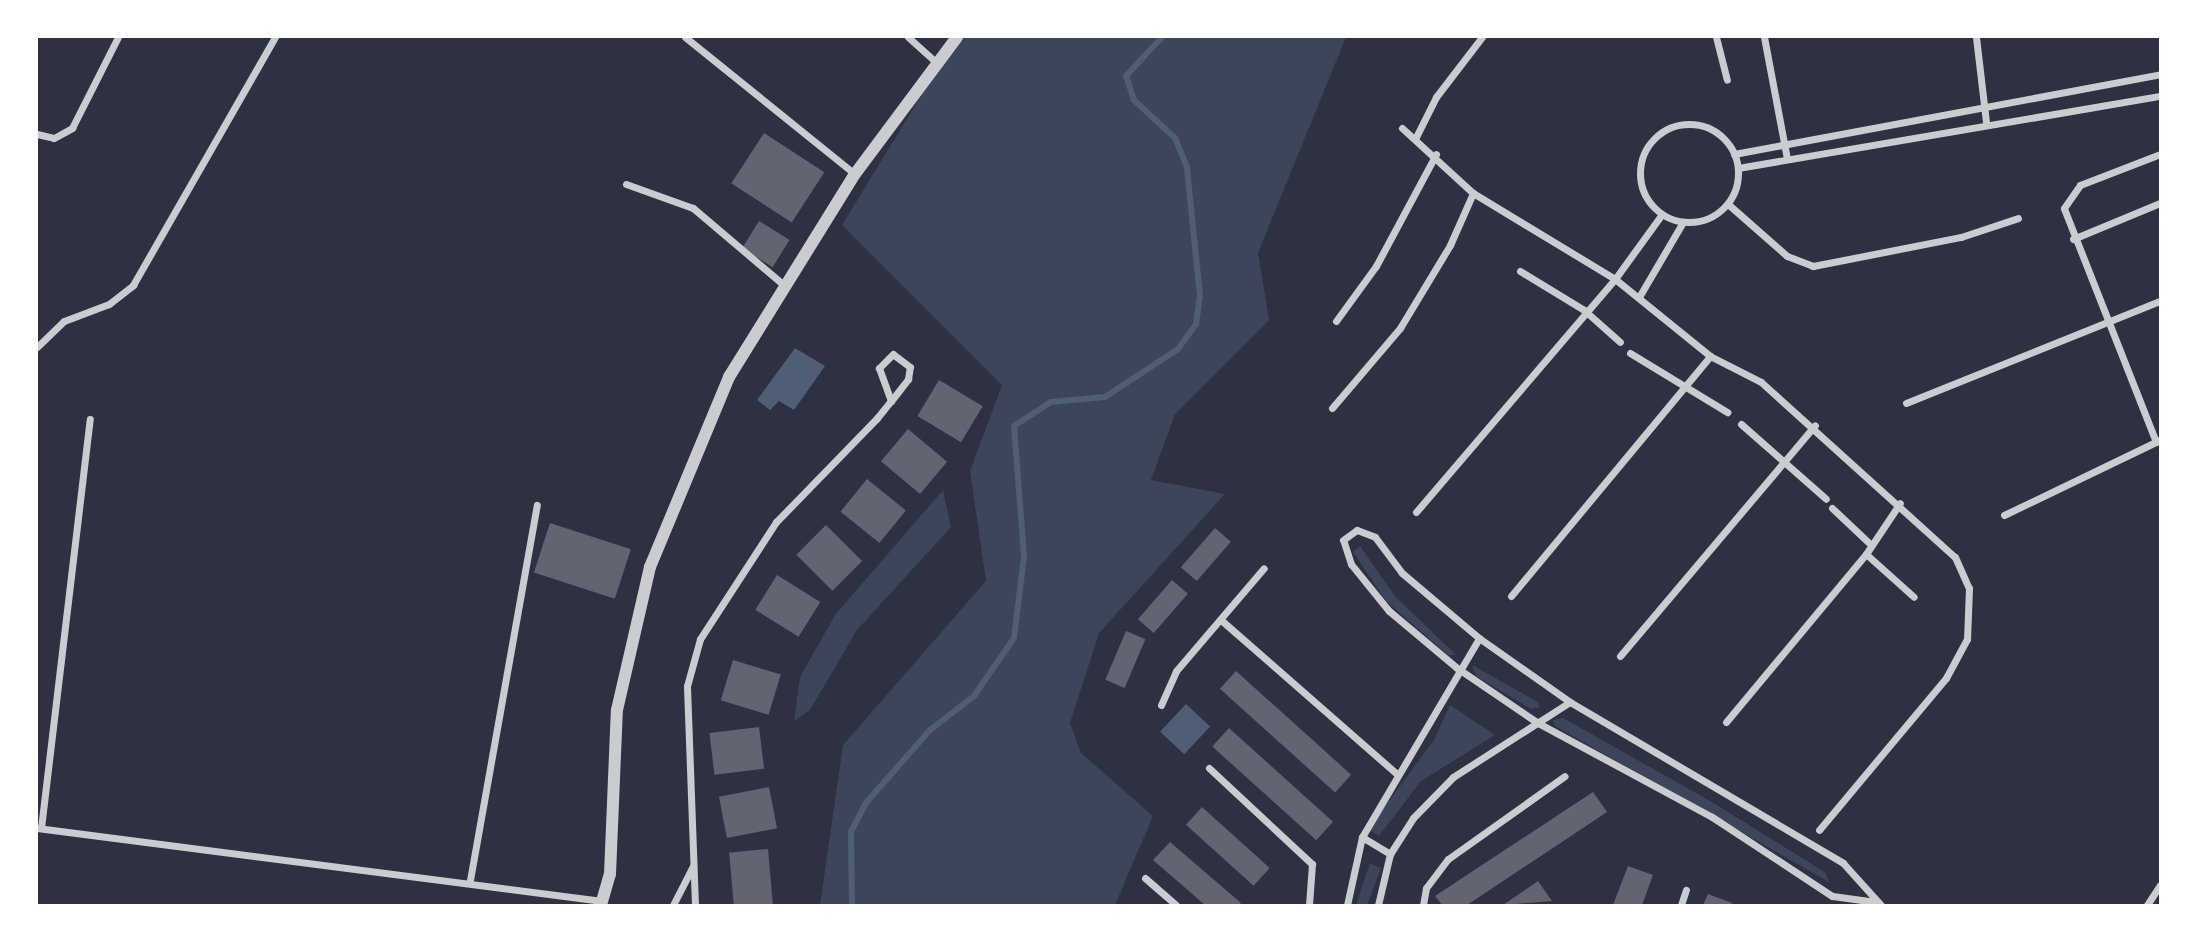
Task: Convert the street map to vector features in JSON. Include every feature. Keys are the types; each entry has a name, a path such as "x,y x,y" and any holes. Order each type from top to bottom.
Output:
{"street":[{"path":"37,134 54,138 72,128 118,37"},
{"path":"37,347 64,321 110,304 133,285 275,37"},
{"path":"685,37 855,174"},
{"path":"908,37 939,64"},
{"path":"90,419 39,828 470,880 601,903 610,874 617,710 650,566 729,377 855,174 957,37"},
{"path":"1416,139 1436,97 1482,37"},
{"path":"1716,37 1727,80"},
{"path":"1764,37 1787,159"},
{"path":"1976,37 1986,122"},
{"path":"1734,154 1985,103 2160,74"},
{"path":"1738,168 1986,122 2160,96"},
{"path":"1676,125 1703,125 1734,154 1738,168 1729,205 1706,219 1683,222 1662,214 1644,193 1639,172 1657,135 1676,125"},
{"path":"1402,128 1436,154 1473,193 1615,279 1710,356 1760,382 1815,425 1955,557 1969,588 1967,639 1946,678 1819,830"},
{"path":"1336,321 1376,266 1436,154"},
{"path":"2004,515 2158,441 2073,239 2067,196 2080,185 2160,154"},
{"path":"626,184 693,208 785,286"},
{"path":"1332,408 1400,328 1450,245 1473,193"},
{"path":"2073,239 2160,203"},
{"path":"1729,205 1787,256 1812,266 1961,237 2018,218"},
{"path":"1416,512 1584,310 1615,279 1662,214"},
{"path":"1639,297 1683,222"},
{"path":"1520,271 1584,310 1620,342"},
{"path":"1906,403 2160,301"},
{"path":"695,905 687,685 700,639 776,522 891,401 910,367 893,354 879,368 891,401"},
{"path":"1630,354 1684,391 1727,412"},
{"path":"1511,596 1684,391 1710,356"},
{"path":"1741,424 1826,499"},
{"path":"1620,656 1815,425"},
{"path":"1726,722 1866,554 1869,543 1900,503"},
{"path":"470,880 537,505"},
{"path":"1832,508 1869,543"},
{"path":"1357,530 1375,537 1402,573 1479,638 1570,702 1843,863 1878,904 1832,895 1712,817 1538,723 1457,668 1389,611 1351,564 1343,540 1357,530"},
{"path":"1866,554 1914,597"},
{"path":"1161,705 1177,671 1264,568"},
{"path":"1221,620 1397,774"},
{"path":"1347,905 1362,837 1397,774 1437,720 1457,668 1479,638"},
{"path":"1378,905 1390,854 1413,818 1453,778 1570,702"},
{"path":"1209,768 1312,864 1309,905"},
{"path":"1423,905 1426,888 1448,859 1565,776"},
{"path":"1362,837 1390,854"},
{"path":"673,905 694,866"},
{"path":"1145,878 1176,905"},
{"path":"2147,905 2160,885"},
{"path":"1681,905 1686,890"}],"shaded area":[{"path":"957,37 1346,37 1258,253 1269,320 1175,414 1151,480 1225,494 1099,633 1070,723 1081,753 1153,816 1115,905 820,905 843,745 986,581 970,471 1002,385 842,225"},
{"path":"795,348 825,366 794,410 779,401 770,410 757,400"},
{"path":"943,490 951,527 857,630 810,710 794,721 800,677 835,615"},
{"path":"1360,546 1395,596 1456,655 1448,655 1386,601 1353,552"},
{"path":"1472,665 1538,702 1540,707 1531,709 1476,676"},
{"path":"1186,704 1210,727 1184,754 1160,732"},
{"path":"1450,705 1495,735 1421,781 1379,836 1368,829 1434,740"},
{"path":"1563,718 1712,802 1826,873 1829,882 1555,726 1553,720"},
{"path":"1370,863 1381,868 1367,905 1356,905"}],"building":[{"path":"764,133 824,172 792,223 731,183"},
{"path":"759,221 790,240 773,267 742,248"},
{"path":"939,380 983,406 961,442 917,416"},
{"path":"908,429 947,462 920,494 881,461"},
{"path":"867,479 906,510 879,543 841,512"},
{"path":"550,523 631,549 615,599 534,572"},
{"path":"826,525 862,561 832,591 796,555"},
{"path":"1215,528 1231,542 1197,581 1181,567"},
{"path":"777,575 820,602 799,637 755,610"},
{"path":"1172,580 1188,594 1154,633 1138,619"},
{"path":"1126,631 1145,639 1125,688 1105,680"},
{"path":"733,660 781,675 769,715 721,700"},
{"path":"1236,671 1351,775 1335,793 1220,689"},
{"path":"759,727 764,769 714,775 709,733"},
{"path":"1229,728 1333,822 1316,840 1212,747"},
{"path":"769,787 777,828 727,838 719,797"},
{"path":"1593,792 1607,812 1467,905 1442,905 1435,896"},
{"path":"1202,807 1270,868 1254,886 1186,825"},
{"path":"1170,842 1241,903 1205,905 1153,860"},
{"path":"768,849 773,905 734,905 729,852"},
{"path":"1628,866 1653,875 1642,905 1613,905"},
{"path":"1538,881 1552,901 1503,905"},
{"path":"1708,894 1732,903 1703,905"}],"waterway":[{"path":"852,905 851,832 865,804 930,730 974,696 1014,638 1024,556 1014,426 1051,402 1105,397 1178,349 1196,324 1200,296 1187,167 1175,138 1134,100 1126,76 1162,37"}]}
